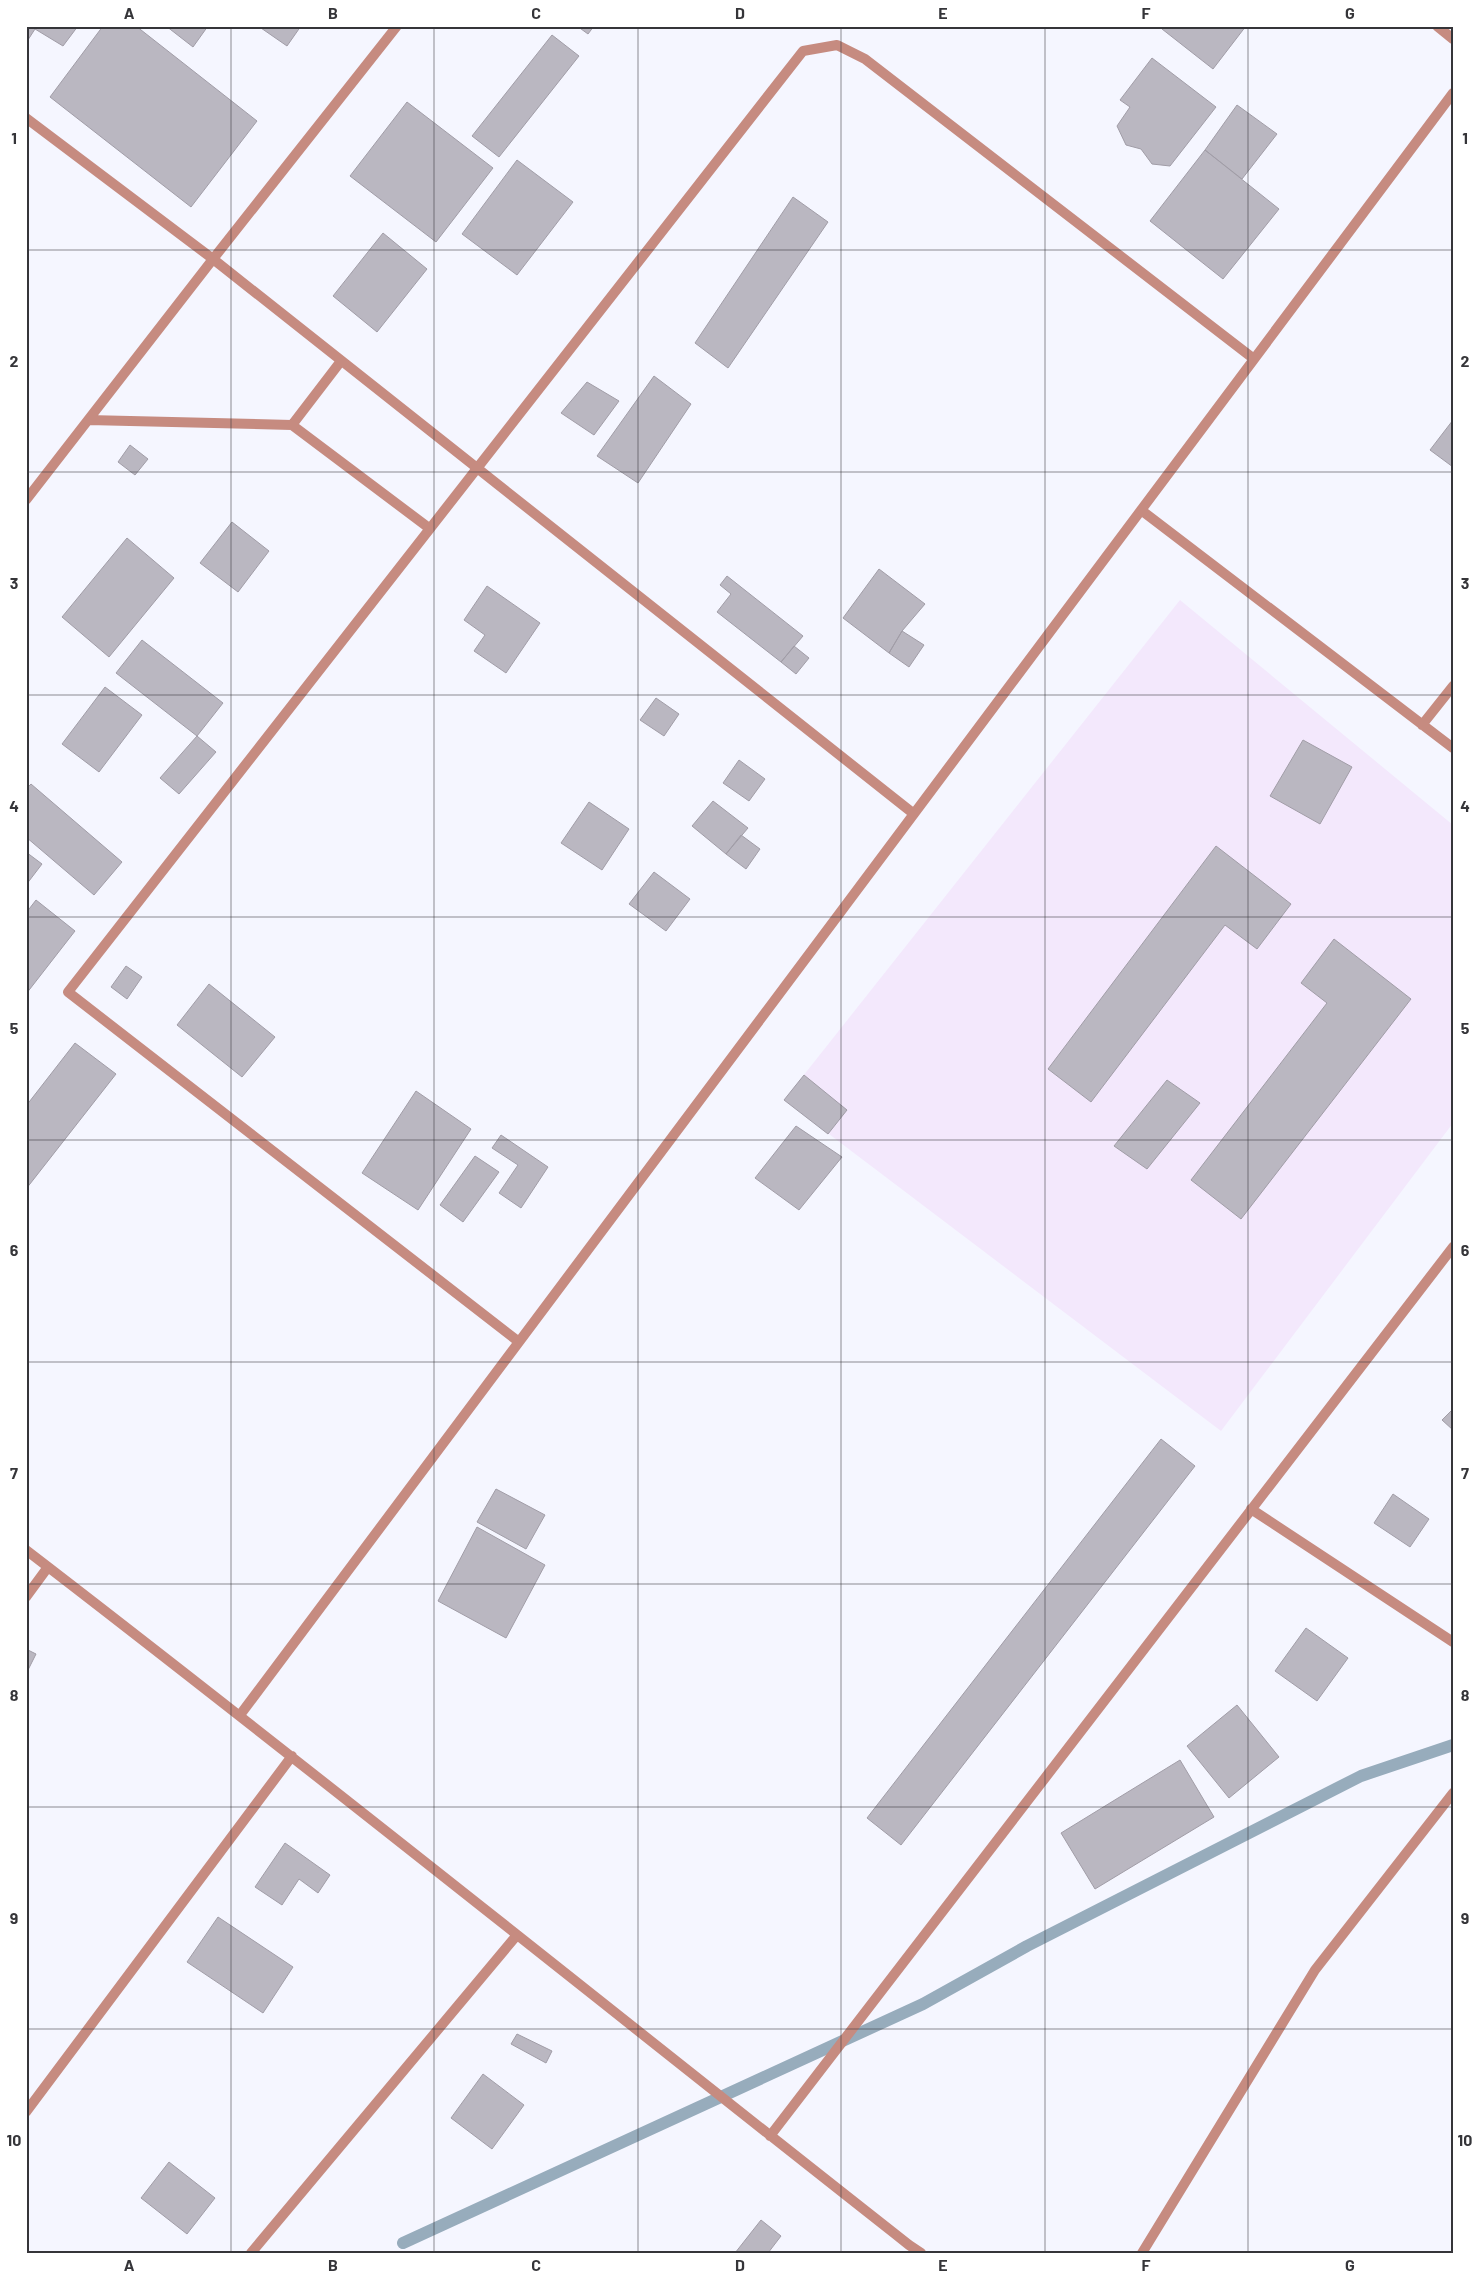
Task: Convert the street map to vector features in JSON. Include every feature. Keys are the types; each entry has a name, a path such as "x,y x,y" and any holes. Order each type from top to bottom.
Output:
{"street":[{"path":"26,500 397,26"},
{"path":"1437,26 1453,39"},
{"path":"519,1342 68,992 803,51 838,45 865,59 1254,359"},
{"path":"240,1715 1453,93"},
{"path":"26,118 213,259 914,814"},
{"path":"292,425 342,361"},
{"path":"88,420 292,425 429,528"},
{"path":"1141,510 1453,748"},
{"path":"1422,725 1453,686"},
{"path":"770,2136 1453,1247"},
{"path":"1251,1509 1453,1642"},
{"path":"26,1550 292,1756 770,2136 906,2249 921,2253"},
{"path":"26,1597 48,1567"},
{"path":"26,2112 292,1756"},
{"path":"1142,2253 1315,1970 1453,1793"},
{"path":"251,2253 517,1935"}],"shaded area":[{"path":"1180,600 1453,825 1453,1123 1221,1431 784,1100"}],"building":[{"path":"26,26 78,26 63,46 35,29 26,43"},
{"path":"103,26 136,26 257,121 191,207 50,97"},
{"path":"166,26 208,26 193,47"},
{"path":"262,26 301,26 287,46 261,28"},
{"path":"577,26 594,26 588,34"},
{"path":"1165,26 1246,26 1213,69 1162,29"},
{"path":"552,35 579,56 499,157 472,136"},
{"path":"1152,58 1216,107 1170,166 1152,164 1141,149 1126,145 1117,126 1130,107 1120,100"},
{"path":"407,102 493,168 436,242 350,176"},
{"path":"1237,105 1277,134 1242,179 1205,150"},
{"path":"1205,150 1279,209 1223,279 1150,221"},
{"path":"517,160 573,202 517,275 462,234"},
{"path":"793,197 828,222 728,368 695,343"},
{"path":"383,233 427,269 377,332 333,296"},
{"path":"654,376 691,404 638,483 597,456"},
{"path":"587,382 619,401 594,435 561,413"},
{"path":"1453,420 1453,467 1430,450"},
{"path":"130,445 148,459 135,475 118,462"},
{"path":"232,522 269,551 238,592 200,563"},
{"path":"127,538 174,578 109,657 62,617"},
{"path":"879,569 925,604 902,631 889,653 843,618"},
{"path":"727,576 803,636 781,662 717,612 731,594 720,585"},
{"path":"487,586 540,623 506,673 474,651 485,635 464,620"},
{"path":"902,631 924,645 909,667 889,653"},
{"path":"142,640 223,703 197,736 116,673"},
{"path":"794,646 809,658 796,674 781,662"},
{"path":"105,687 142,715 99,772 62,744"},
{"path":"656,698 679,714 664,736 640,720"},
{"path":"197,736 216,752 179,794 160,778"},
{"path":"1303,740 1352,767 1320,824 1270,796"},
{"path":"739,760 765,779 749,801 723,783"},
{"path":"31,784 122,862 94,895 26,837 26,789"},
{"path":"713,801 748,828 726,854 692,826"},
{"path":"589,802 629,829 602,870 561,843"},
{"path":"741,835 760,849 746,869 726,854"},
{"path":"1216,846 1291,904 1257,949 1225,925 1091,1102 1048,1069"},
{"path":"26,852 42,864 26,885"},
{"path":"654,872 690,899 666,931 629,904"},
{"path":"36,900 75,931 26,994 26,913"},
{"path":"1334,939 1411,999 1241,1219 1191,1180 1327,1003 1301,983"},
{"path":"126,966 142,977 127,999 111,987"},
{"path":"209,984 275,1037 242,1077 177,1025"},
{"path":"75,1043 116,1074 26,1189 26,1106"},
{"path":"804,1075 847,1110 828,1134 784,1100"},
{"path":"1167,1080 1200,1103 1147,1169 1114,1146"},
{"path":"416,1091 471,1129 418,1210 362,1173"},
{"path":"796,1126 842,1157 799,1210 755,1178"},
{"path":"501,1135 548,1167 521,1208 499,1193 518,1165 492,1148"},
{"path":"475,1156 499,1172 463,1222 440,1205"},
{"path":"1453,1409 1453,1430 1442,1420"},
{"path":"1161,1439 1195,1466 901,1845 867,1818"},
{"path":"496,1489 545,1515 526,1549 477,1522"},
{"path":"1393,1494 1429,1519 1410,1547 1374,1523"},
{"path":"477,1527 545,1565 506,1638 438,1601"},
{"path":"1306,1628 1348,1658 1317,1701 1275,1671"},
{"path":"26,1649 36,1654 28,1670 26,1669"},
{"path":"1237,1705 1279,1757 1229,1798 1187,1746"},
{"path":"1180,1760 1214,1817 1095,1889 1061,1833"},
{"path":"285,1843 330,1875 318,1893 299,1879 282,1905 255,1887"},
{"path":"218,1917 293,1967 263,2013 187,1962"},
{"path":"517,2034 552,2051 546,2063 511,2044"},
{"path":"483,2074 524,2105 492,2149 451,2118"},
{"path":"169,2162 215,2198 187,2234 141,2198"},
{"path":"761,2220 781,2236 768,2253 735,2253"}],"waterway":[{"path":"403,2243 923,2004 1027,1946 1361,1776 1453,1745"}]}
